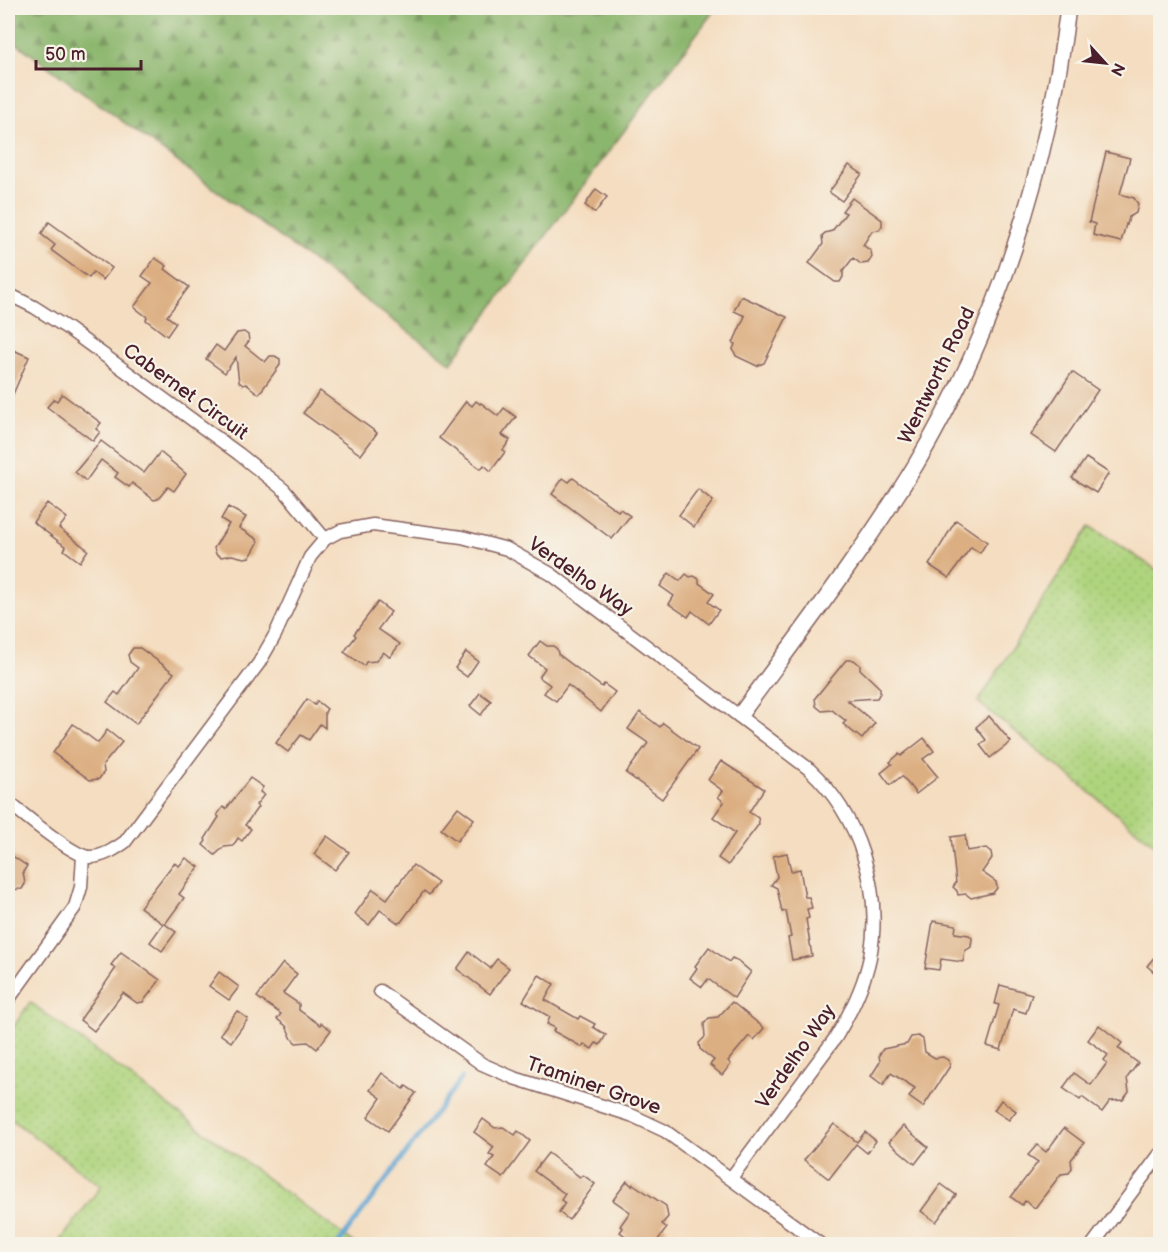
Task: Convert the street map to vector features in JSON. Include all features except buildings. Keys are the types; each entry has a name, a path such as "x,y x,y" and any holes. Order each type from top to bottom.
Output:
{"street":[{"name":"Wentworth Road","path":"740,715 866,543 916,464 967,366 1009,263 1036,174 1054,98 1068,8"},
{"name":"Cabernet Circuit","path":"8,294 67,328 239,454 284,490 325,539"},
{"name":"Verdelho Way","path":"325,539 340,531 373,525 462,537 507,549 551,574 740,715 808,769 831,792 849,820 863,854 872,899 873,929 870,957 862,986 836,1037 731,1178"},
{"path":"8,802 83,856 101,855 118,847 130,837 259,663 275,635 310,557 325,539"},
{"path":"8,1000 75,907 81,887 83,856"},
{"name":"Traminer Grove","path":"380,991 482,1064 514,1078 648,1122 680,1140 820,1245"},
{"path":"1093,1245 1161,1154"}],"green space":[{"path":"8,8 716,8 451,363 8,37"},
{"path":"1090,526 1160,572 1160,849 978,702"},
{"path":"30,1002 355,1244 58,1244 101,1186 8,1117 8,1035"}],"waterway":[{"path":"338,1244 462,1078"}]}
